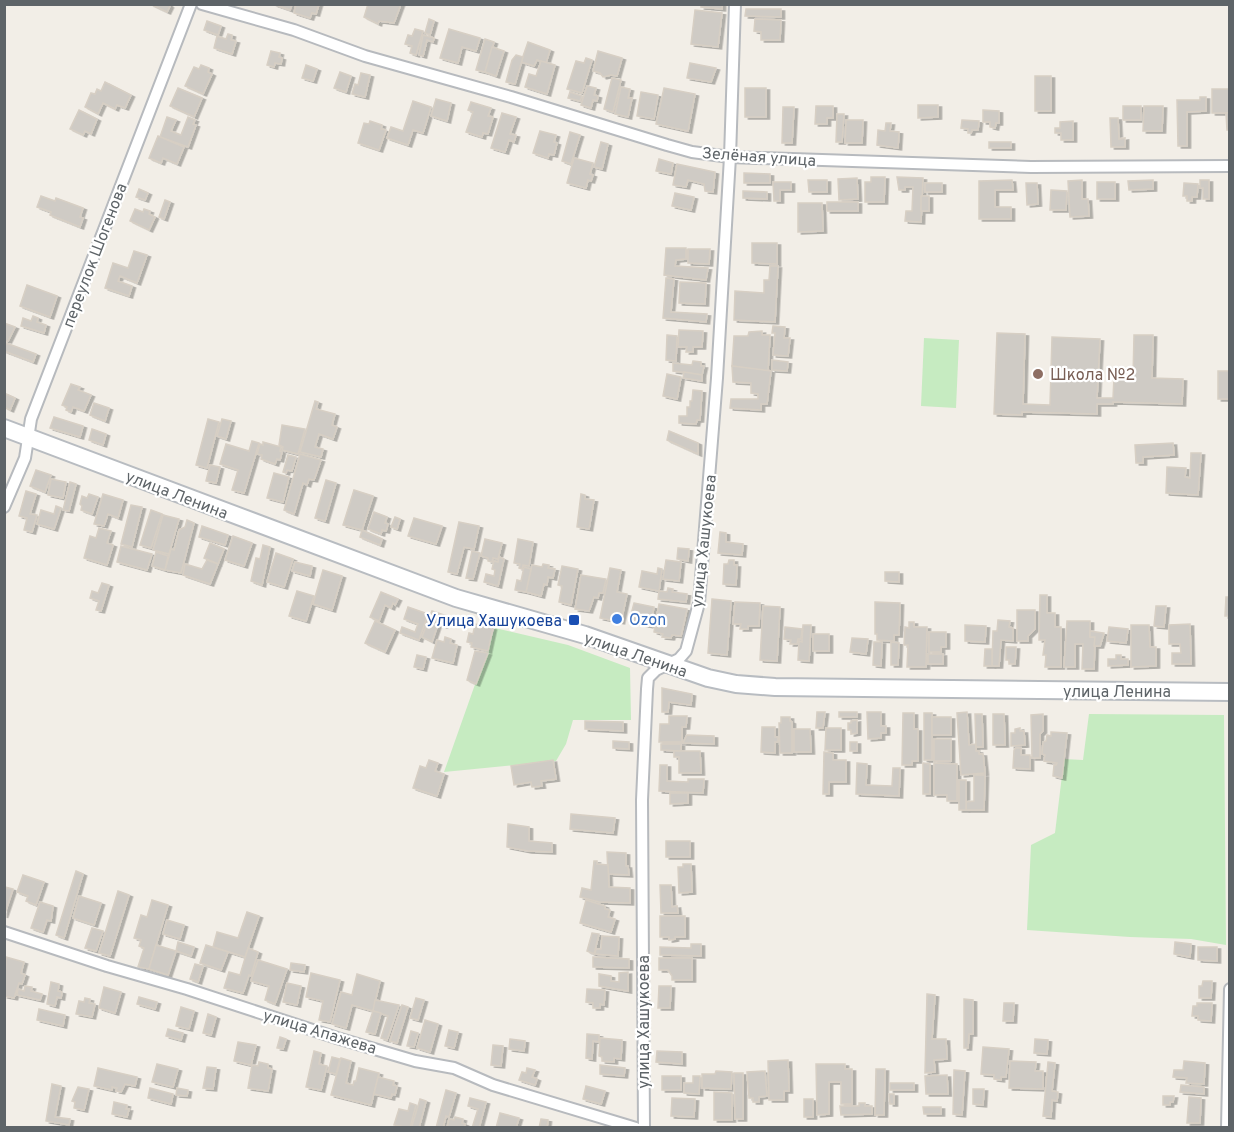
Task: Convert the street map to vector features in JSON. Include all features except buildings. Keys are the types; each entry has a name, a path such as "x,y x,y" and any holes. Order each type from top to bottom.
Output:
{"street":[{"name":"переулок Шогенова","path":"4,507 25,458 31,418 190,4"},
{"name":"Зелёная улица","path":"202,4 294,30 365,56 511,97 667,145 707,154 730,157 1031,167 1230,166"},
{"name":"улица Хашукоева","path":"644,1128 642,800 648,678 656,670 669,666 679,659 686,651 699,603 711,464 730,157 735,4"},
{"name":"улица Ленина","path":"4,428 456,598 585,635 669,666 728,683 754,686 1230,692"},
{"name":"улица Апажева","path":"4,932 337,1038 404,1058 454,1068 493,1085 636,1128"},
{"path":"1227,1128 1230,989"}],"green space":[{"path":"924,338 959,340 956,408 921,406"},
{"path":"495,628 568,645 630,668 631,720 573,720 566,744 556,761 444,772"},
{"path":"1089,714 1224,715 1226,945 1191,939 1027,930 1031,845 1055,833 1064,759 1083,760"}],"place":[{"name":"Школа №2","path":"1038,374"},
{"name":"Ozon","path":"617,619"},
{"name":"Улица Хашукоева","path":"574,620"}]}
